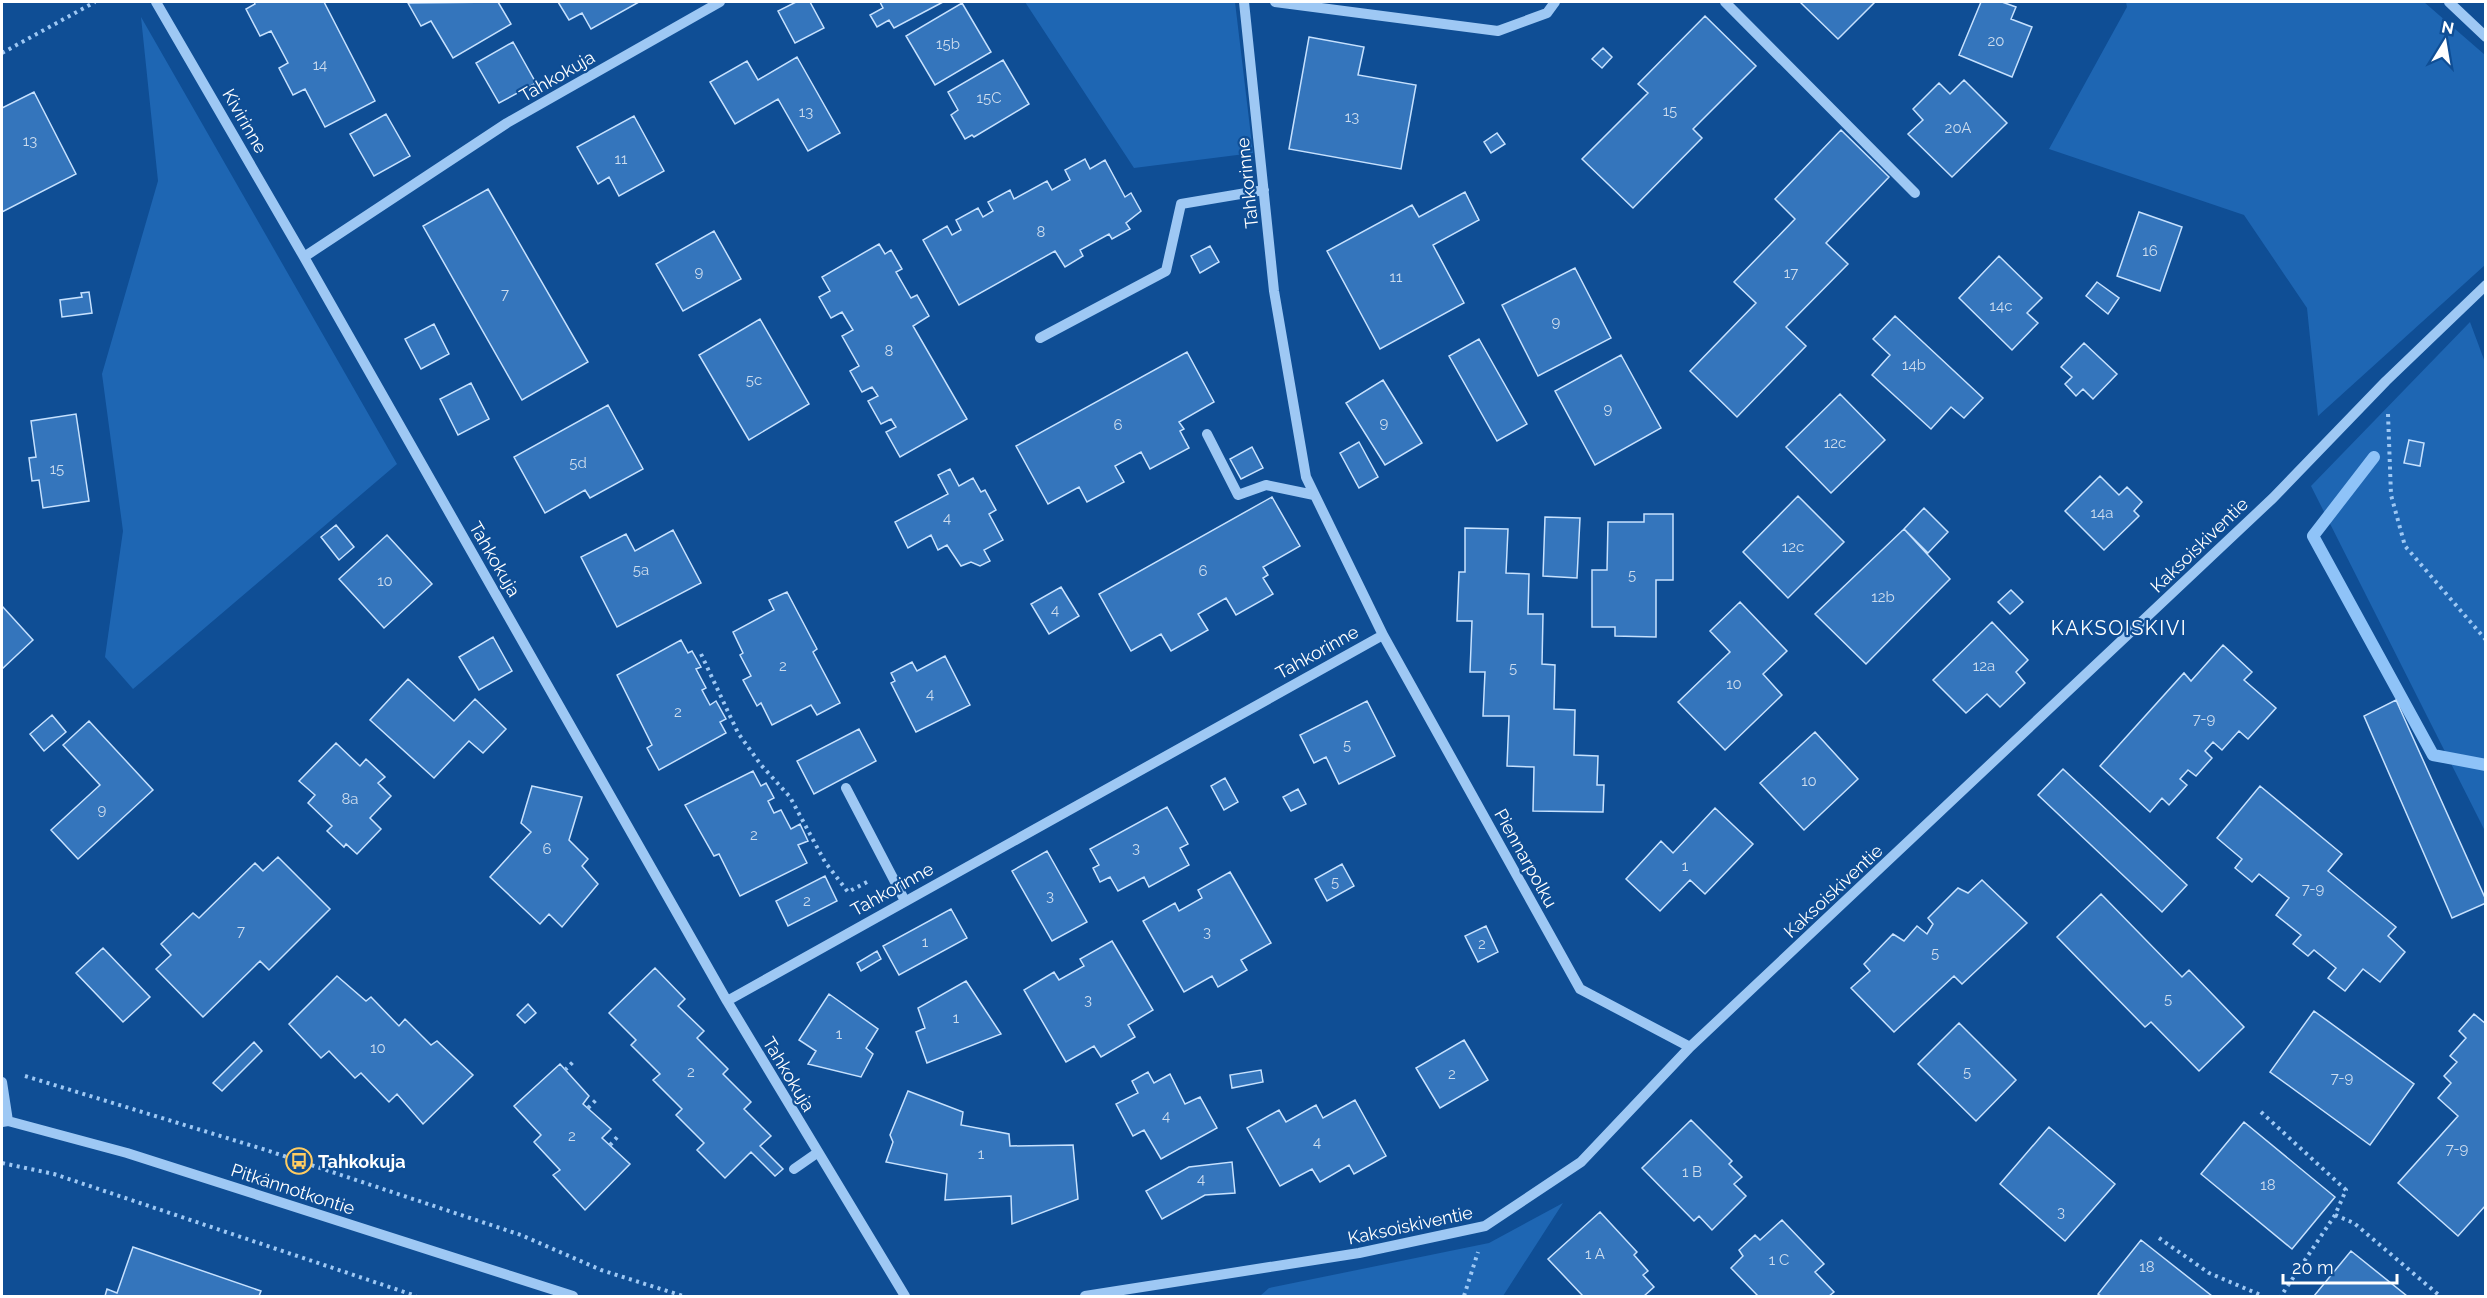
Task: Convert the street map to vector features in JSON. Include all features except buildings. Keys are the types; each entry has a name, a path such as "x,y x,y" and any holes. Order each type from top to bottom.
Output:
{"street":[{"name":"Kivirinne","path":"156,2 304,257"},
{"name":"Tahkokuja","path":"720,2 507,123 304,257 726,1001 905,1296"},
{"name":"Tahkorinne","path":"726,1001 1383,634 1306,477 1280,327 1244,2"},
{"path":"1275,2 1498,31 1547,14 1555,2"},
{"path":"1725,2 1915,193"},
{"path":"2449,2 2486,37"},
{"path":"1040,338 1166,271 1181,204 1264,190"},
{"name":"Kaksoiskiventie","path":"1085,1296 1359,1253 1485,1226 1581,1162 1690,1047 2273,498 2386,381 2486,285"},
{"path":"1207,434 1238,495 1266,485 1314,495"},
{"name":"Piennarpolku","path":"1383,634 1580,989 1690,1047"},
{"path":"846,788 905,901"},
{"path":"2,1082 5,1122"},
{"name":"Pitkännotkontie","path":"5,1122 127,1153 573,1296"},
{"path":"794,1169 817,1153"}],"path":[{"path":"2,53 95,2"},
{"path":"2386,381 2391,495 2405,546 2486,640"},
{"path":"701,654 738,733 761,765 790,798 825,862 848,892 888,870"},
{"path":"565,1070 573,1062"},
{"path":"20,1076 30,1076 266,1150 521,1234 601,1270 683,1296"},
{"path":"588,1108 596,1100"},
{"path":"2261,1112 2346,1190 2335,1215 2281,1296"},
{"path":"610,1145 620,1134"},
{"path":"2,1163 54,1174 416,1296"},
{"path":"2335,1215 2354,1223 2440,1296"},
{"path":"1464,1296 1485,1226"},
{"path":"2159,1238 2209,1273 2263,1296"}],"shaded area":[{"path":"1025,2 1235,2 1253,153 1134,168"},
{"path":"2126,2 2424,2 2485,55 2485,265 2318,416 2307,308 2244,215 2049,149 2127,7"},
{"path":"141,17 397,464 133,689 105,657 123,531 102,374 158,181"},
{"path":"2470,322 2486,365 2485,831 2311,486"},
{"path":"1563,1203 1503,1296 1260,1296 1269,1288 1489,1243"}],"waterway":[{"path":"2374,457 2313,536 2433,755 2486,765"}],"place":[{"name":"Tahkokuja","path":"299,1161"}],"district":[{"name":"KAKSOISKIVI","path":"2119,628"}]}
